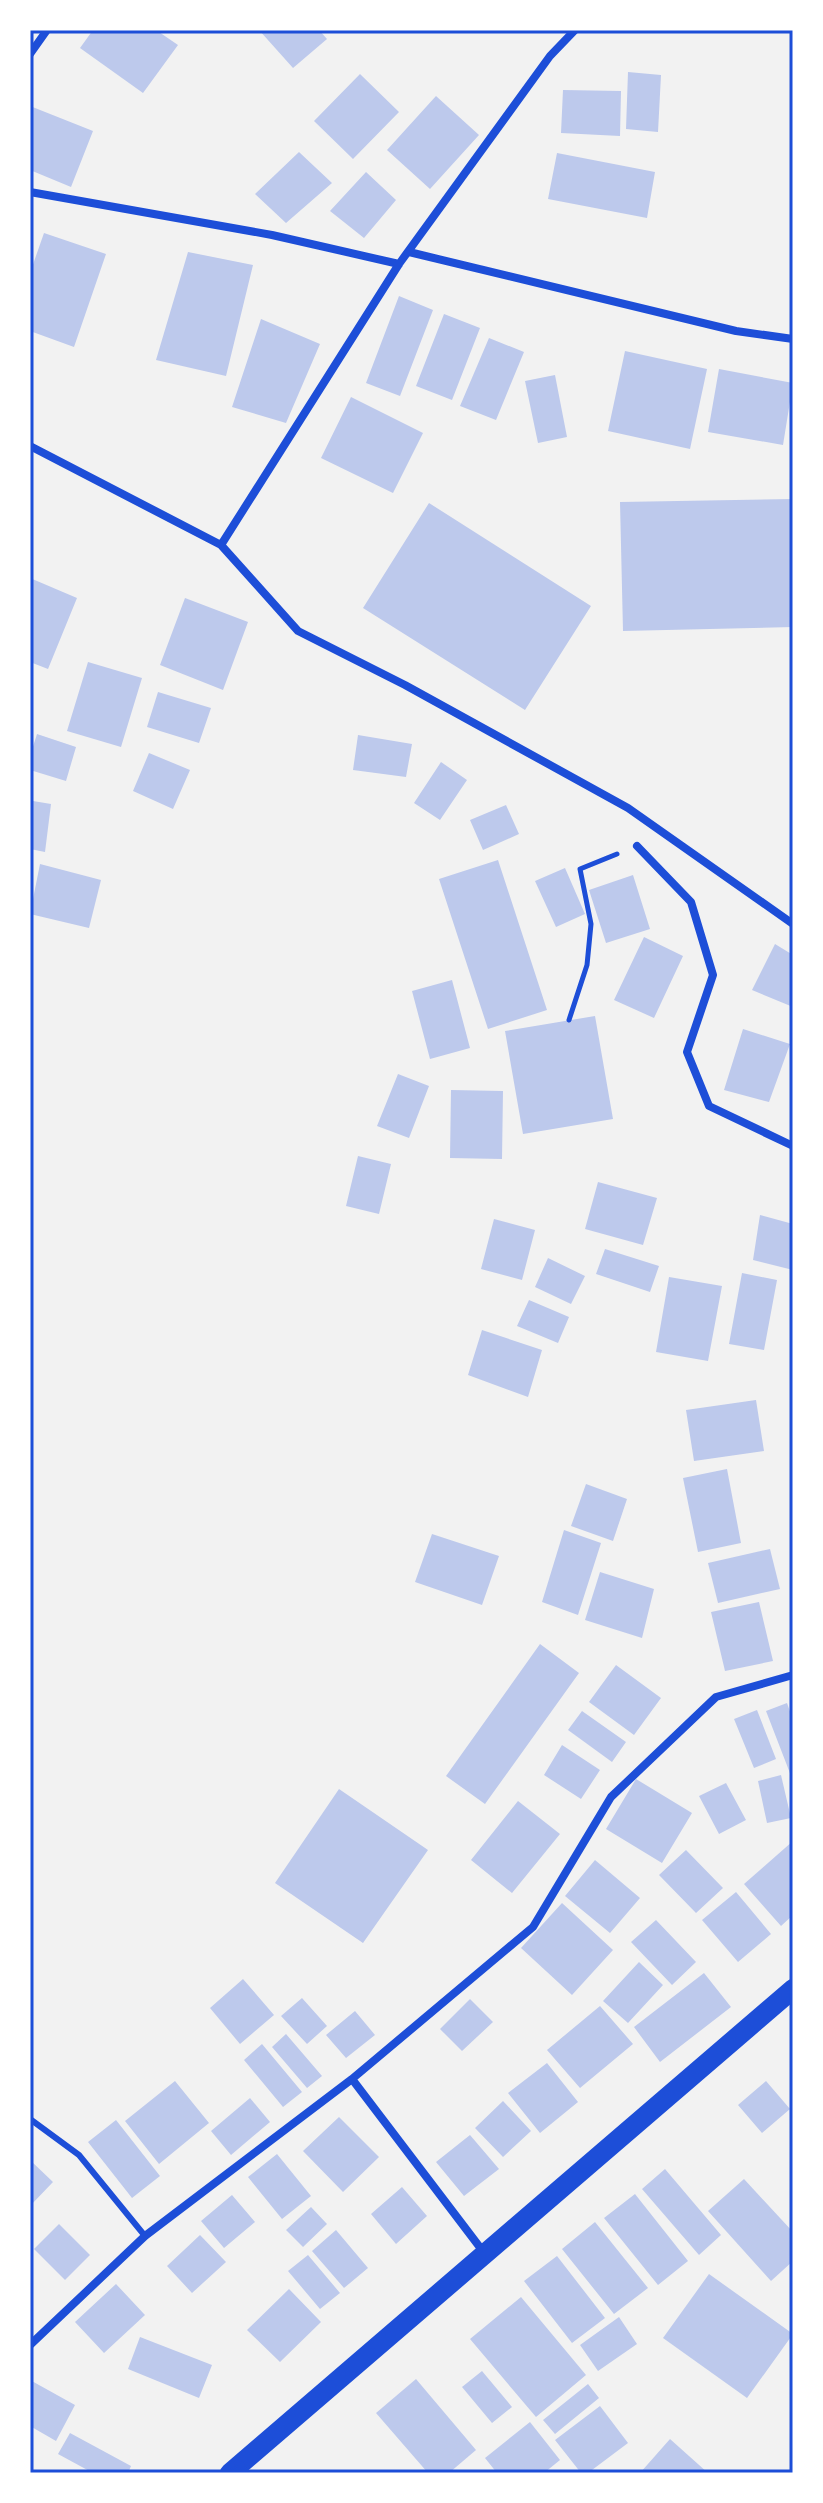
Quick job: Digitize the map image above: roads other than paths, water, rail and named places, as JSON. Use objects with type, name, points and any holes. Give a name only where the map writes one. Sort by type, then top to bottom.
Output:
[{"type":"main road","points":[[230,2473],[793,1989]]},
{"type":"street","points":[[30,54],[47,30]]},
{"type":"street","points":[[221,545],[399,264],[550,56],[575,30]]},
{"type":"street","points":[[30,192],[272,235],[399,264]]},
{"type":"street","points":[[409,252],[736,331],[793,339]]},
{"type":"street","points":[[30,446],[221,545],[298,631],[405,685],[628,808],[793,924]]},
{"type":"street","points":[[637,846],[691,902],[713,975],[687,1052],[709,1106],[793,1146]]},
{"type":"street","points":[[30,2345],[145,2236],[352,2079],[533,1927],[611,1797],[716,1697],[793,1675]]},
{"type":"street","points":[[352,2079],[486,2255]]},
{"type":"lane","points":[[30,2119],[79,2155],[145,2236]]}]
